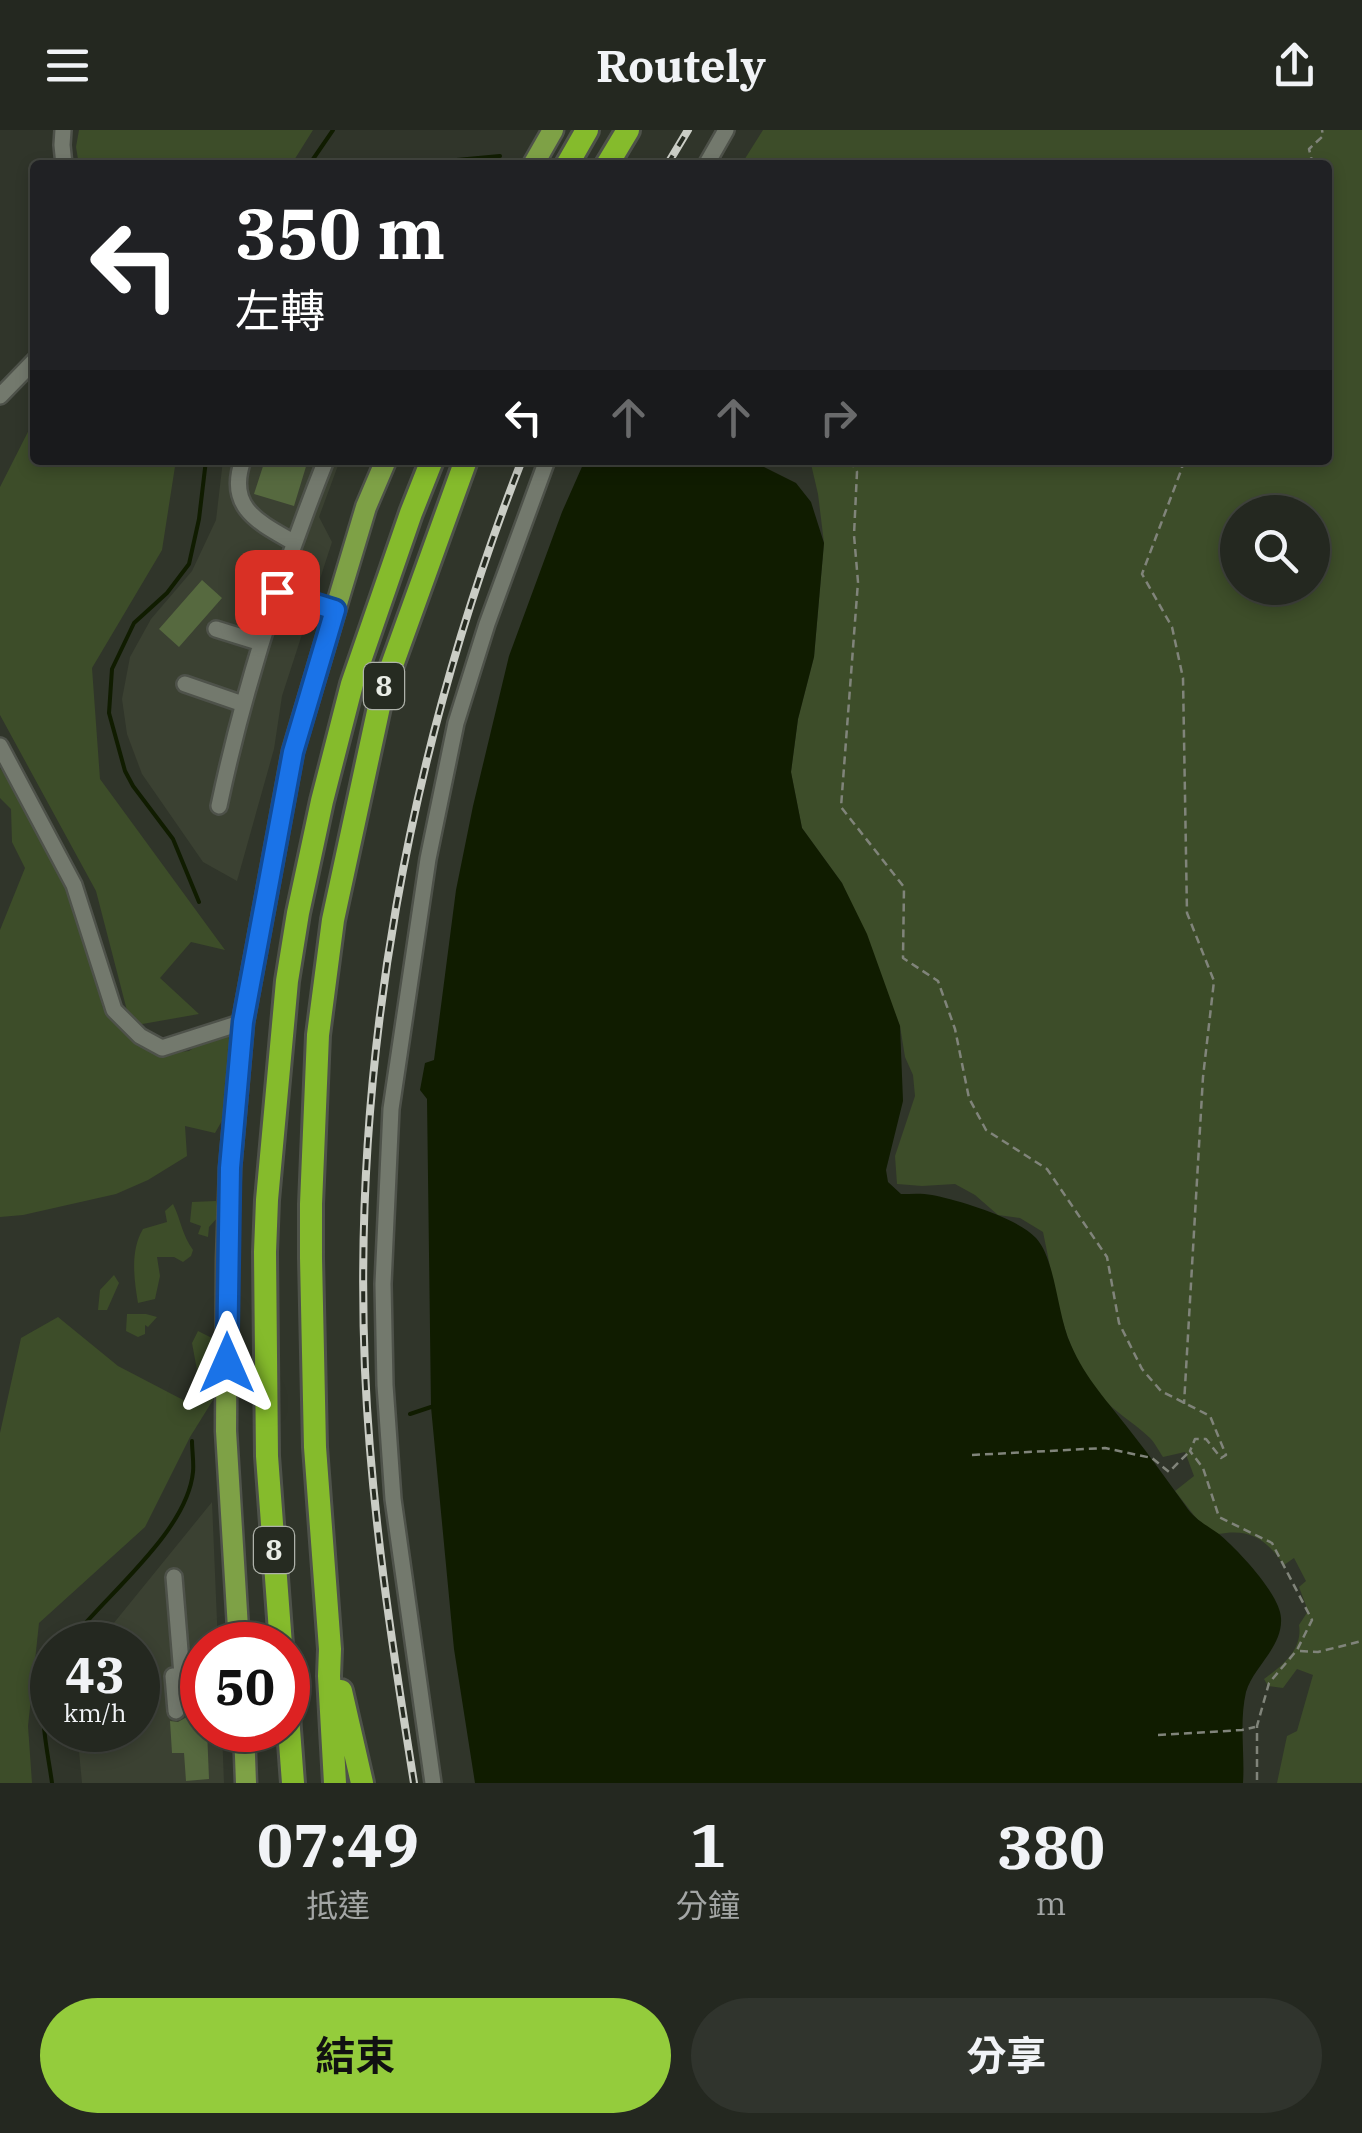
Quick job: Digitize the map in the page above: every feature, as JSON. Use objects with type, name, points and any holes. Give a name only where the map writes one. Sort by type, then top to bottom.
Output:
[{"type":"highway","points":[[570,160],[587,130]]},
{"type":"highway","points":[[611,160],[628,130]]},
{"type":"highway","name":"8","points":[[279,1622],[266,1456],[265,1252],[287,981],[322,801],[352,684],[430,465]]},
{"type":"highway","name":"8","points":[[335,1783],[315,1447],[311,1258],[318,1035],[333,920],[382,693],[464,465]]},
{"type":"highway","points":[[330,1649],[362,1783]]},
{"type":"highway","points":[[291,1752],[293,1783]]},
{"type":"main road","points":[[536,160],[553,130]]},
{"type":"main road","points":[[238,1622],[226,1431],[227,1260],[230,1168],[243,1022],[293,752],[366,507],[384,465]]},
{"type":"main road","points":[[245,1752],[246,1783]]},
{"type":"lane","points":[[63,130],[64,160]]},
{"type":"lane","points":[[709,160],[726,130]]},
{"type":"lane","points":[[0,396],[30,365]]},
{"type":"lane","points":[[241,465],[236,483],[243,505],[263,524],[293,542]]},
{"type":"lane","points":[[219,806],[242,704],[293,542],[324,465]]},
{"type":"lane","points":[[433,1783],[393,1499],[385,1385],[383,1284],[390,1109],[428,859],[456,724],[486,624],[545,465]]},
{"type":"lane","points":[[277,592],[335,610]]},
{"type":"lane","points":[[216,629],[261,643]]},
{"type":"lane","points":[[185,684],[242,704]]},
{"type":"lane","points":[[0,746],[74,885],[114,1010],[140,1036],[162,1048],[243,1022]]},
{"type":"lane","points":[[174,1577],[180,1651]]},
{"type":"lane","points":[[176,1711],[173,1676],[180,1676]]},
{"type":"path","points":[[1312,160],[1309,149],[1323,136],[1322,130]]},
{"type":"path","points":[[853,465],[857,472],[854,535],[858,582],[841,807],[904,888],[904,958],[938,981],[955,1029],[969,1098],[986,1130],[1048,1169],[1107,1257],[1119,1324],[1142,1369],[1161,1391],[1210,1416],[1226,1454],[1220,1458],[1206,1439],[1195,1439],[1190,1451],[1169,1472],[1152,1458],[1105,1448],[972,1455]]},
{"type":"path","points":[[1182,465],[1142,574],[1172,627],[1182,678],[1186,914],[1214,980],[1204,1077],[1184,1404]]},
{"type":"path","points":[[1190,1451],[1202,1468],[1219,1517],[1272,1543],[1312,1620],[1297,1650],[1269,1683],[1257,1726],[1257,1783]]},
{"type":"path","points":[[1297,1650],[1318,1652],[1362,1641]]},
{"type":"path","points":[[1158,1735],[1257,1726]]},
{"type":"shaded area","points":[[79,130],[313,130],[294,160],[78,160]]},
{"type":"shaded area","points":[[763,130],[1362,130],[1362,1783],[1277,1783],[1287,1736],[1297,1731],[1313,1675],[1297,1669],[1283,1688],[1268,1686],[1264,1679],[1284,1663],[1298,1642],[1299,1625],[1308,1611],[1299,1587],[1306,1581],[1294,1558],[1284,1565],[1271,1548],[1248,1534],[1218,1534],[1200,1523],[1175,1491],[1194,1476],[1185,1452],[1163,1457],[1150,1438],[1097,1392],[1067,1336],[1043,1232],[1020,1218],[998,1215],[955,1184],[897,1184],[895,1156],[915,1096],[913,1075],[905,1057],[900,1026],[842,883],[802,828],[791,772],[798,719],[814,657],[824,543],[811,465],[1332,465],[1332,160],[744,160]]},
{"type":"shaded area","points":[[30,428],[30,465],[175,465],[162,550],[92,668],[100,779],[225,950],[191,942],[160,978],[199,1014],[131,1026],[96,891],[0,715],[0,487]]},
{"type":"shaded area","points":[[222,465],[338,465],[319,517],[332,542],[282,696],[274,749],[237,881],[203,862],[142,774],[127,734],[122,699],[130,657],[151,619],[192,571],[216,520]]},
{"type":"shaded area","points":[[583,465],[760,465],[796,483],[811,502],[824,543],[814,657],[798,719],[791,772],[802,828],[842,883],[867,934],[900,1026],[903,1101],[886,1170],[888,1182],[901,1194],[932,1195],[987,1211],[1036,1238],[1048,1260],[1071,1345],[1090,1379],[1189,1510],[1236,1550],[1273,1597],[1279,1608],[1280,1628],[1273,1648],[1246,1692],[1243,1783],[475,1783],[454,1649],[431,1407],[427,1099],[420,1090],[425,1063],[434,1060],[456,890],[509,656]]},
{"type":"shaded area","points":[[0,768],[57,853],[103,1008],[132,1036],[159,1054],[189,1051],[200,1043],[233,1035],[227,1112],[215,1133],[185,1126],[187,1156],[116,1194],[0,1217],[0,930],[25,868],[12,842],[11,809],[0,798]]},
{"type":"shaded area","points":[[216,1201],[219,1216],[209,1227],[208,1237],[198,1234],[201,1226],[190,1222],[192,1202]]},
{"type":"shaded area","points":[[173,1204],[193,1250],[191,1256],[183,1262],[174,1257],[157,1257],[160,1276],[155,1299],[138,1303],[136,1246],[143,1229],[167,1222],[165,1211]]},
{"type":"shaded area","points":[[114,1275],[119,1283],[107,1310],[98,1310],[100,1290]]},
{"type":"shaded area","points":[[127,1314],[157,1317],[148,1327],[145,1325],[145,1334],[138,1337],[126,1331]]},
{"type":"shaded area","points":[[58,1317],[118,1366],[187,1402],[197,1370],[192,1343],[198,1331],[218,1341],[213,1400],[145,1527],[40,1622],[30,1622],[28,1726],[32,1783],[0,1783],[0,1433],[21,1338]]},
{"type":"shaded area","points":[[212,1502],[217,1622],[180,1622],[180,1752],[223,1752],[224,1783],[82,1783],[79,1752],[160,1752],[160,1622],[115,1622]]},
{"type":"building","points":[[263,465],[306,465],[294,506],[254,494]]},
{"type":"building","points":[[202,580],[222,598],[179,647],[159,629]]},
{"type":"building","points":[[170,1721],[178,1722],[180,1752],[208,1752],[209,1779],[186,1781],[184,1753],[172,1753]]},
{"type":"waterway","points":[[312,160],[333,130]]},
{"type":"waterway","points":[[456,160],[500,156]]},
{"type":"waterway","points":[[199,902],[173,839],[125,771],[109,713],[112,669],[134,623],[167,593],[189,564],[205,465]]},
{"type":"waterway","points":[[410,1414],[431,1407]]},
{"type":"waterway","points":[[87,1622],[176,1518],[193,1472],[192,1441]]},
{"type":"waterway","points":[[47,1752],[52,1783]]},
{"type":"railway","points":[[670,160],[688,130]]},
{"type":"railway","points":[[414,1783],[384,1577],[368,1422],[363,1253],[368,1137],[396,907],[419,793],[482,569],[520,465]]},
{"type":"route","points":[[227,1363],[230,1168],[243,1022],[293,752],[335,610],[277,592]]}]
